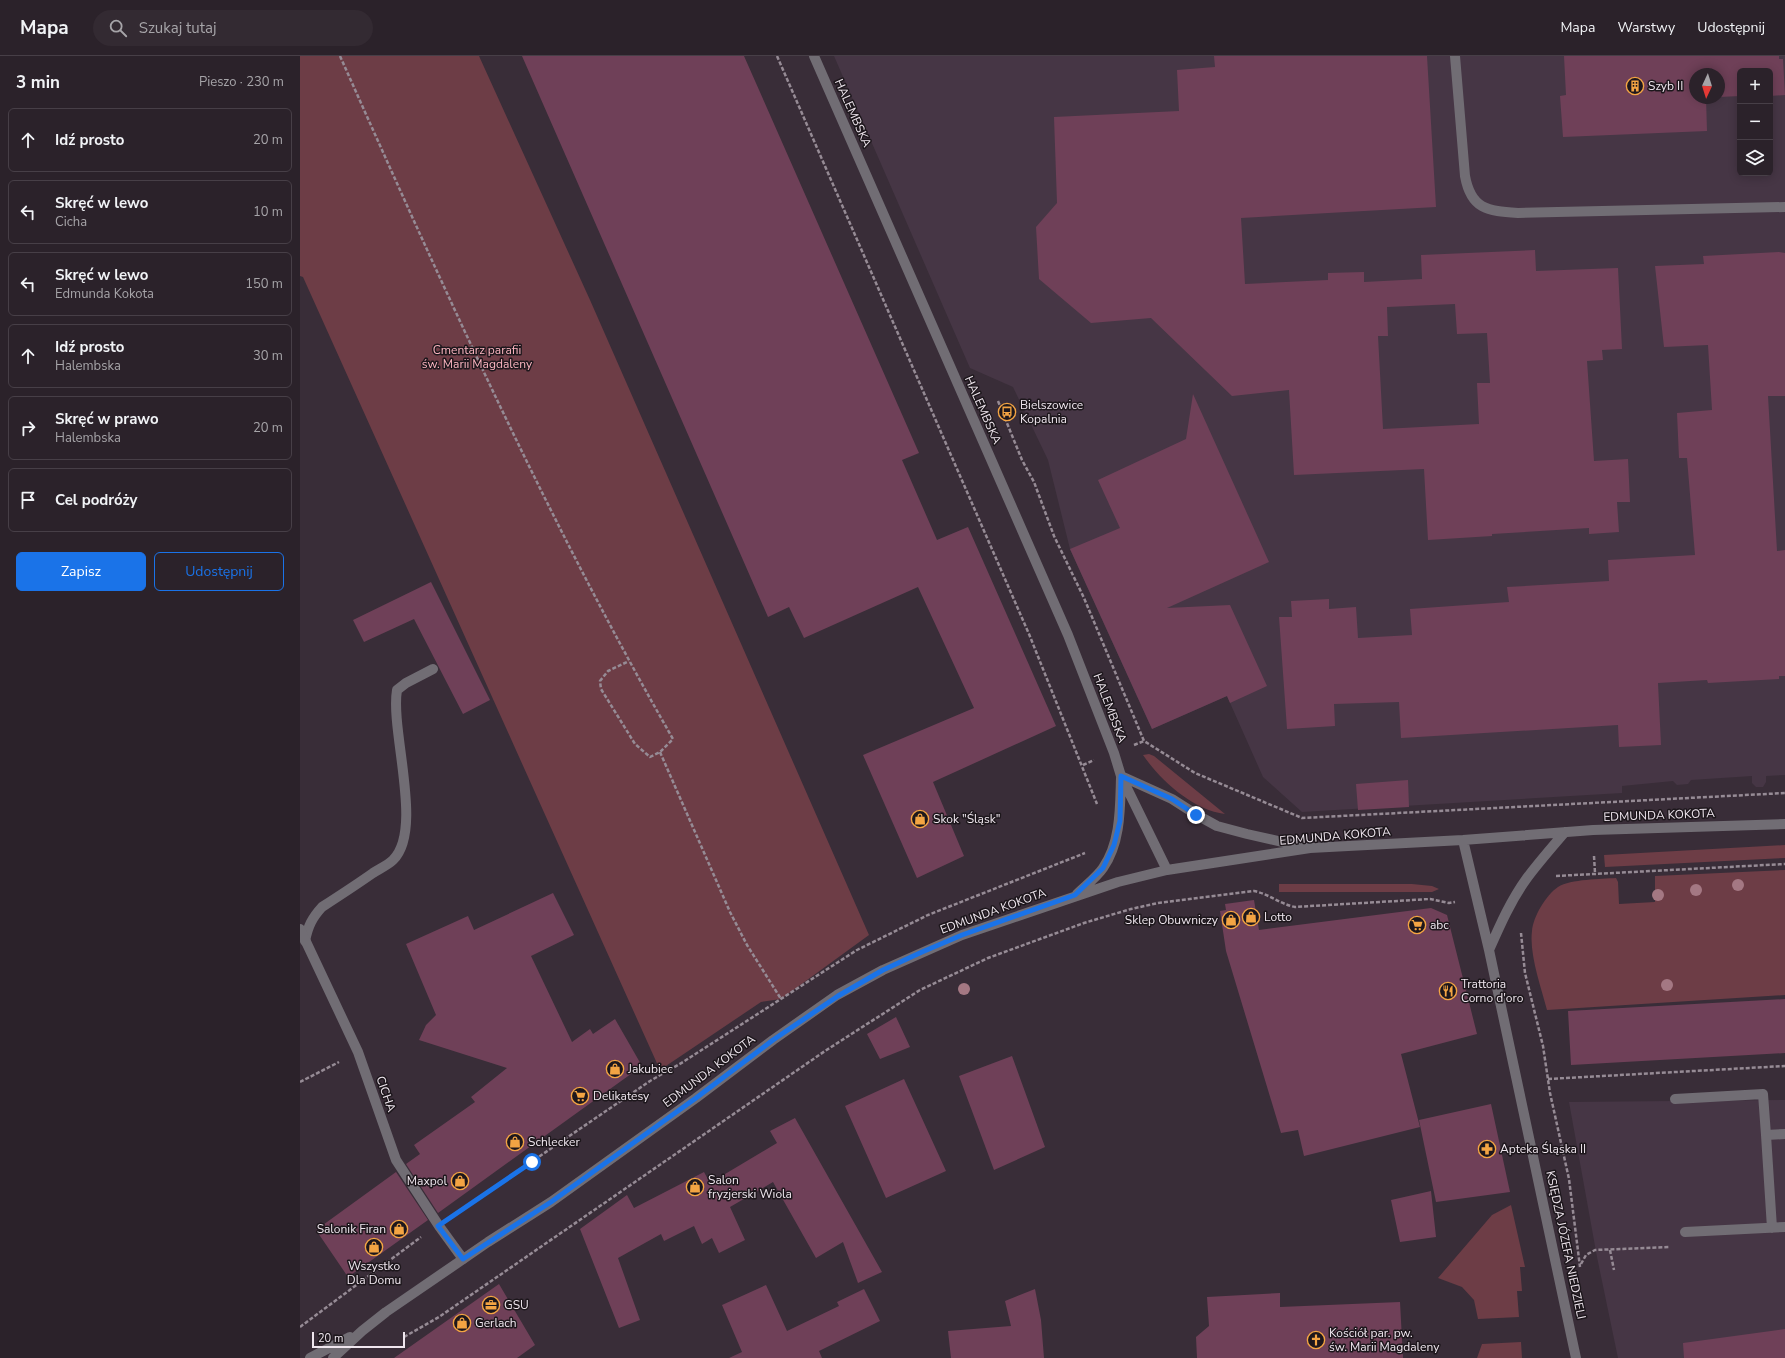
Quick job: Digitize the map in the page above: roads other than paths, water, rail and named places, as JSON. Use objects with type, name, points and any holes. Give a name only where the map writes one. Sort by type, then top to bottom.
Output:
[{"type":"street","name":"HALEMBSKA","points":[[814,56],[1068,635],[1114,753],[1121,776],[1167,870]]},
{"type":"street","points":[[1455,56],[1465,176],[1468,190],[1477,204],[1496,212],[1518,213],[1785,207]]},
{"type":"street","points":[[305,940],[308,927],[313,917],[322,907],[394,860],[403,844],[407,825],[403,765],[395,702],[397,690],[406,683],[433,669]]},
{"type":"street","name":"HALEMBSKA","points":[[1075,895],[1103,868],[1114,845],[1120,821],[1121,776]]},
{"type":"street","points":[[1121,776],[1172,799],[1196,815],[1217,826],[1310,848]]},
{"type":"street","name":"EDMUNDA KOKOTA","points":[[333,1358],[362,1331],[386,1312],[463,1259],[551,1202],[696,1098],[773,1040],[838,996],[883,970],[962,935],[1075,895],[1118,882],[1167,870],[1310,848],[1464,840],[1565,832],[1785,824]]},
{"type":"street","points":[[1489,950],[1516,895],[1527,878],[1565,832]]},
{"type":"street","name":"KSIĘDZA JÓZEFA NIEDZIELI","points":[[1464,840],[1576,1358]]},
{"type":"street","name":"CICHA","points":[[300,929],[358,1052],[396,1160],[438,1226],[463,1259]]},
{"type":"street","points":[[1675,1099],[1763,1094],[1772,1228]]},
{"type":"street","points":[[1766,1136],[1785,1134]]},
{"type":"street","points":[[1685,1232],[1785,1227]]},
{"type":"street","points":[[310,1358],[362,1331]]},
{"type":"place","name":"Szyb II","points":[[1635,86]]},
{"type":"place","name":"Bielszowice Kopalnia","points":[[1007,412]]},
{"type":"place","name":"Skok \"Śląsk\"","points":[[920,819]]},
{"type":"place","name":"Lotto","points":[[1251,917]]},
{"type":"place","name":"Sklep Obuwniczy","points":[[1231,920]]},
{"type":"place","name":"abc","points":[[1417,925]]},
{"type":"place","name":"Trattoria Corno d'oro","points":[[1448,991]]},
{"type":"place","name":"Jakubiec","points":[[615,1069]]},
{"type":"place","name":"Delikatesy","points":[[580,1096]]},
{"type":"place","name":"Schlecker","points":[[515,1142]]},
{"type":"place","name":"Apteka Śląska II","points":[[1487,1149]]},
{"type":"place","name":"Maxpol","points":[[460,1181]]},
{"type":"place","name":"Salon fryzjerski Wiola","points":[[695,1187]]},
{"type":"place","name":"Salonik Firan","points":[[399,1229]]},
{"type":"place","name":"Wszystko Dla Domu","points":[[374,1247]]},
{"type":"place","name":"GSU","points":[[491,1305]]},
{"type":"place","name":"Gerlach","points":[[462,1323]]},
{"type":"place","name":"Kościół par. pw. św. Marii Magdaleny","points":[[1316,1340]]},
{"type":"park label","name":"Cmentarz parafii św. Marii Magdaleny","points":[[477,357]]}]
